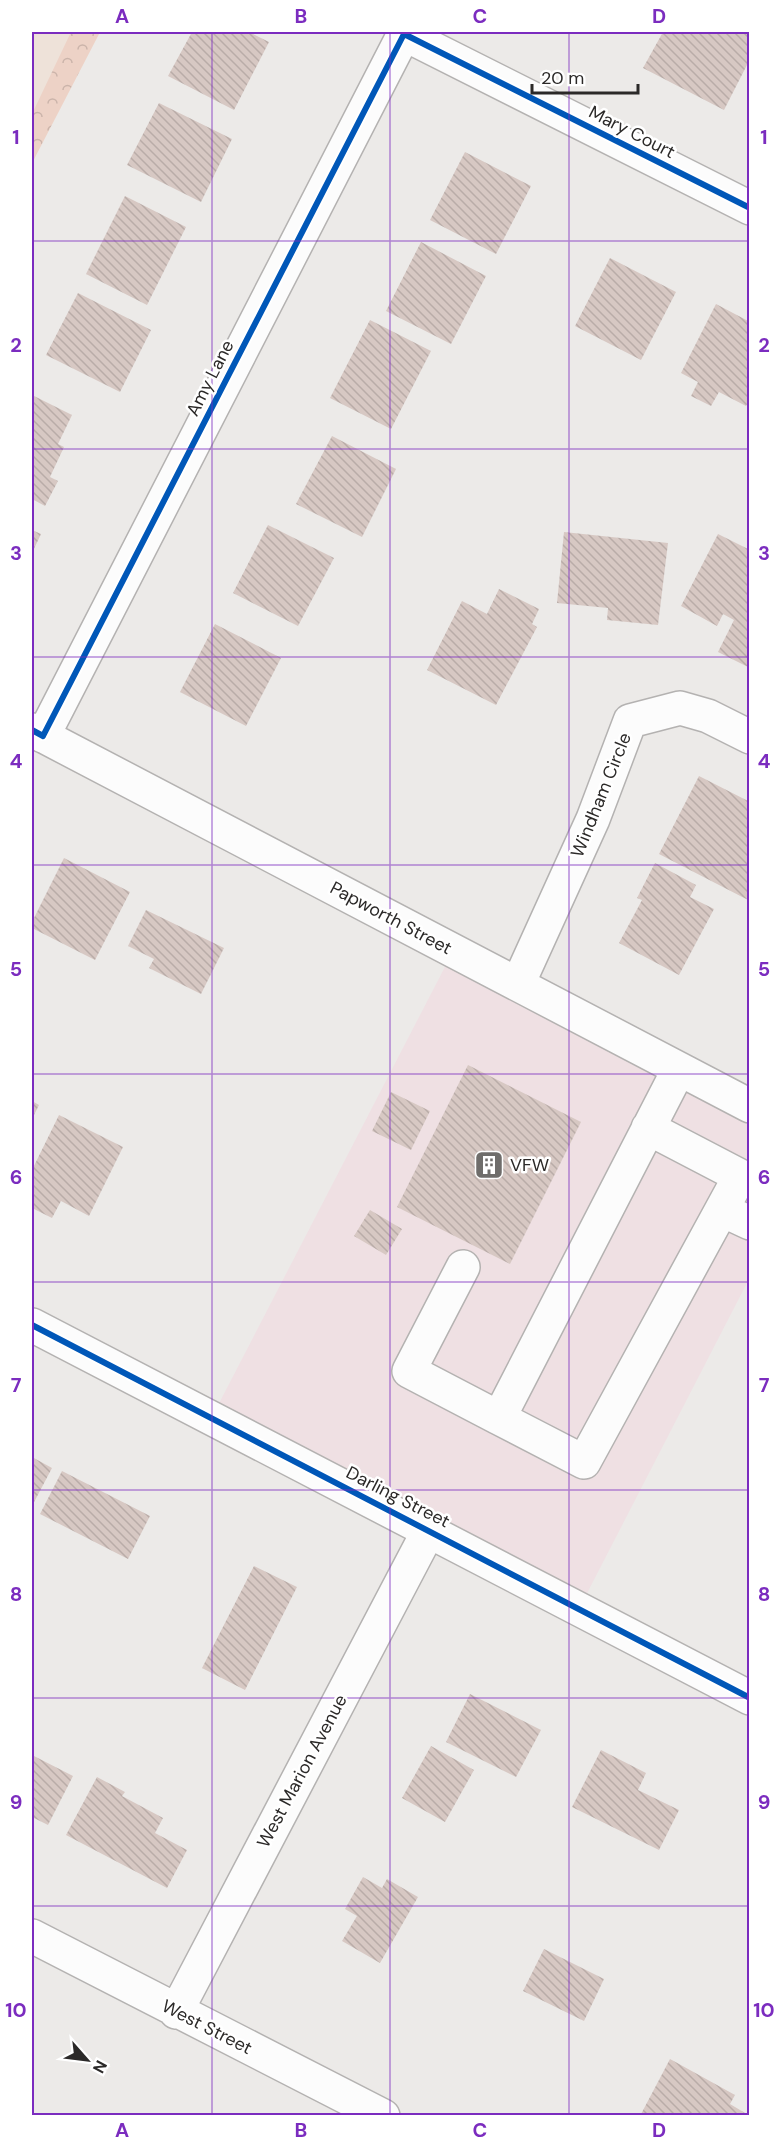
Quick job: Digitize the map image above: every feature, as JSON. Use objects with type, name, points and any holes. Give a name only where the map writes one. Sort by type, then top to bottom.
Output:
[{"type":"street","name":"Mary Court","points":[[405,34],[750,208]]},
{"type":"street","name":"Amy Lane","points":[[37,733],[405,34]]},
{"type":"street","name":"Windham Circle","points":[[518,984],[593,819],[630,721],[680,708],[708,716],[750,737]]},
{"type":"street","name":"Papworth Street","points":[[37,733],[750,1106]]},
{"type":"street","points":[[498,1418],[679,1069]]},
{"type":"street","points":[[463,1267],[409,1371],[584,1462],[736,1217],[740,1176],[648,1128]]},
{"type":"street","name":"Darling Street","points":[[32,1324],[750,1698]]},
{"type":"street","name":"West Marion Avenue","points":[[176,2012],[429,1530]]},
{"type":"street","name":"West Street","points":[[32,1936],[176,2012],[383,2115]]},
{"type":"shaded area","points":[[32,32],[100,32],[32,163]]},
{"type":"shaded area","points":[[447,963],[749,1119],[749,1279],[582,1603],[214,1413]]},
{"type":"green space","points":[[71,32],[100,32],[32,163],[32,114]]},
{"type":"building","points":[[192,32],[249,32],[269,42],[234,110],[168,76]]},
{"type":"building","points":[[663,32],[750,32],[750,59],[724,110],[643,68]]},
{"type":"building","points":[[159,103],[232,139],[201,202],[127,165]]},
{"type":"building","points":[[465,152],[531,186],[496,254],[430,220]]},
{"type":"building","points":[[125,196],[186,227],[147,305],[86,274]]},
{"type":"building","points":[[421,242],[486,276],[451,344],[386,311]]},
{"type":"building","points":[[610,258],[676,292],[641,360],[575,326]]},
{"type":"building","points":[[78,293],[151,330],[120,392],[46,355]]},
{"type":"building","points":[[716,304],[750,322],[750,399],[746,406],[719,392],[711,406],[691,396],[698,382],[681,373]]},
{"type":"building","points":[[370,320],[431,351],[391,429],[330,398]]},
{"type":"building","points":[[32,395],[72,415],[58,444],[64,447],[50,477],[58,481],[45,506],[32,499]]},
{"type":"building","points":[[332,436],[396,469],[362,537],[296,504]]},
{"type":"building","points":[[268,525],[334,558],[298,626],[233,593]]},
{"type":"building","points":[[32,530],[41,534],[32,553]]},
{"type":"building","points":[[564,532],[668,543],[658,625],[607,620],[608,608],[557,603]]},
{"type":"building","points":[[718,534],[750,550],[750,668],[718,652],[734,620],[723,614],[717,626],[681,606]]},
{"type":"building","points":[[499,589],[539,609],[532,624],[537,627],[496,705],[427,670],[462,601],[487,614]]},
{"type":"building","points":[[215,624],[281,658],[246,726],[180,692]]},
{"type":"building","points":[[699,776],[750,802],[750,901],[659,854]]},
{"type":"building","points":[[64,858],[130,892],[95,960],[32,928],[32,922]]},
{"type":"building","points":[[655,863],[696,885],[690,897],[714,909],[679,975],[619,943],[642,900],[637,898]]},
{"type":"building","points":[[146,910],[224,948],[201,994],[149,968],[154,959],[128,946]]},
{"type":"building","name":"VFW","points":[[468,1065],[581,1122],[510,1264],[397,1207]]},
{"type":"building","points":[[391,1092],[430,1111],[411,1150],[372,1131]]},
{"type":"building","points":[[32,1101],[39,1105],[32,1119]]},
{"type":"building","points":[[59,1115],[123,1147],[89,1216],[61,1201],[52,1218],[32,1208],[32,1170]]},
{"type":"building","points":[[370,1210],[402,1229],[386,1255],[354,1236]]},
{"type":"building","points":[[32,1457],[52,1468],[32,1506]]},
{"type":"building","points":[[62,1471],[150,1516],[128,1559],[40,1514]]},
{"type":"building","points":[[254,1566],[297,1587],[245,1690],[202,1668]]},
{"type":"building","points":[[470,1694],[541,1730],[516,1777],[446,1742]]},
{"type":"building","points":[[431,1746],[474,1770],[445,1822],[402,1798]]},
{"type":"building","points":[[601,1750],[646,1773],[638,1790],[679,1810],[659,1850],[572,1807]]},
{"type":"building","points":[[32,1755],[73,1776],[48,1825],[32,1817]]},
{"type":"building","points":[[97,1777],[125,1792],[122,1796],[163,1818],[155,1833],[187,1850],[167,1888],[66,1835]]},
{"type":"building","points":[[363,1877],[382,1888],[387,1879],[418,1897],[380,1963],[342,1941],[357,1916],[345,1909]]},
{"type":"building","points":[[544,1949],[604,1979],[584,2021],[523,1991]]},
{"type":"building","points":[[670,2059],[735,2095],[730,2104],[750,2116],[640,2116]]},
{"type":"cycle path","points":[[32,730],[43,736],[404,34],[750,208]]},
{"type":"cycle path","points":[[32,1325],[750,1698]]},
{"type":"place","name":"VFW","points":[[489,1165]]}]
